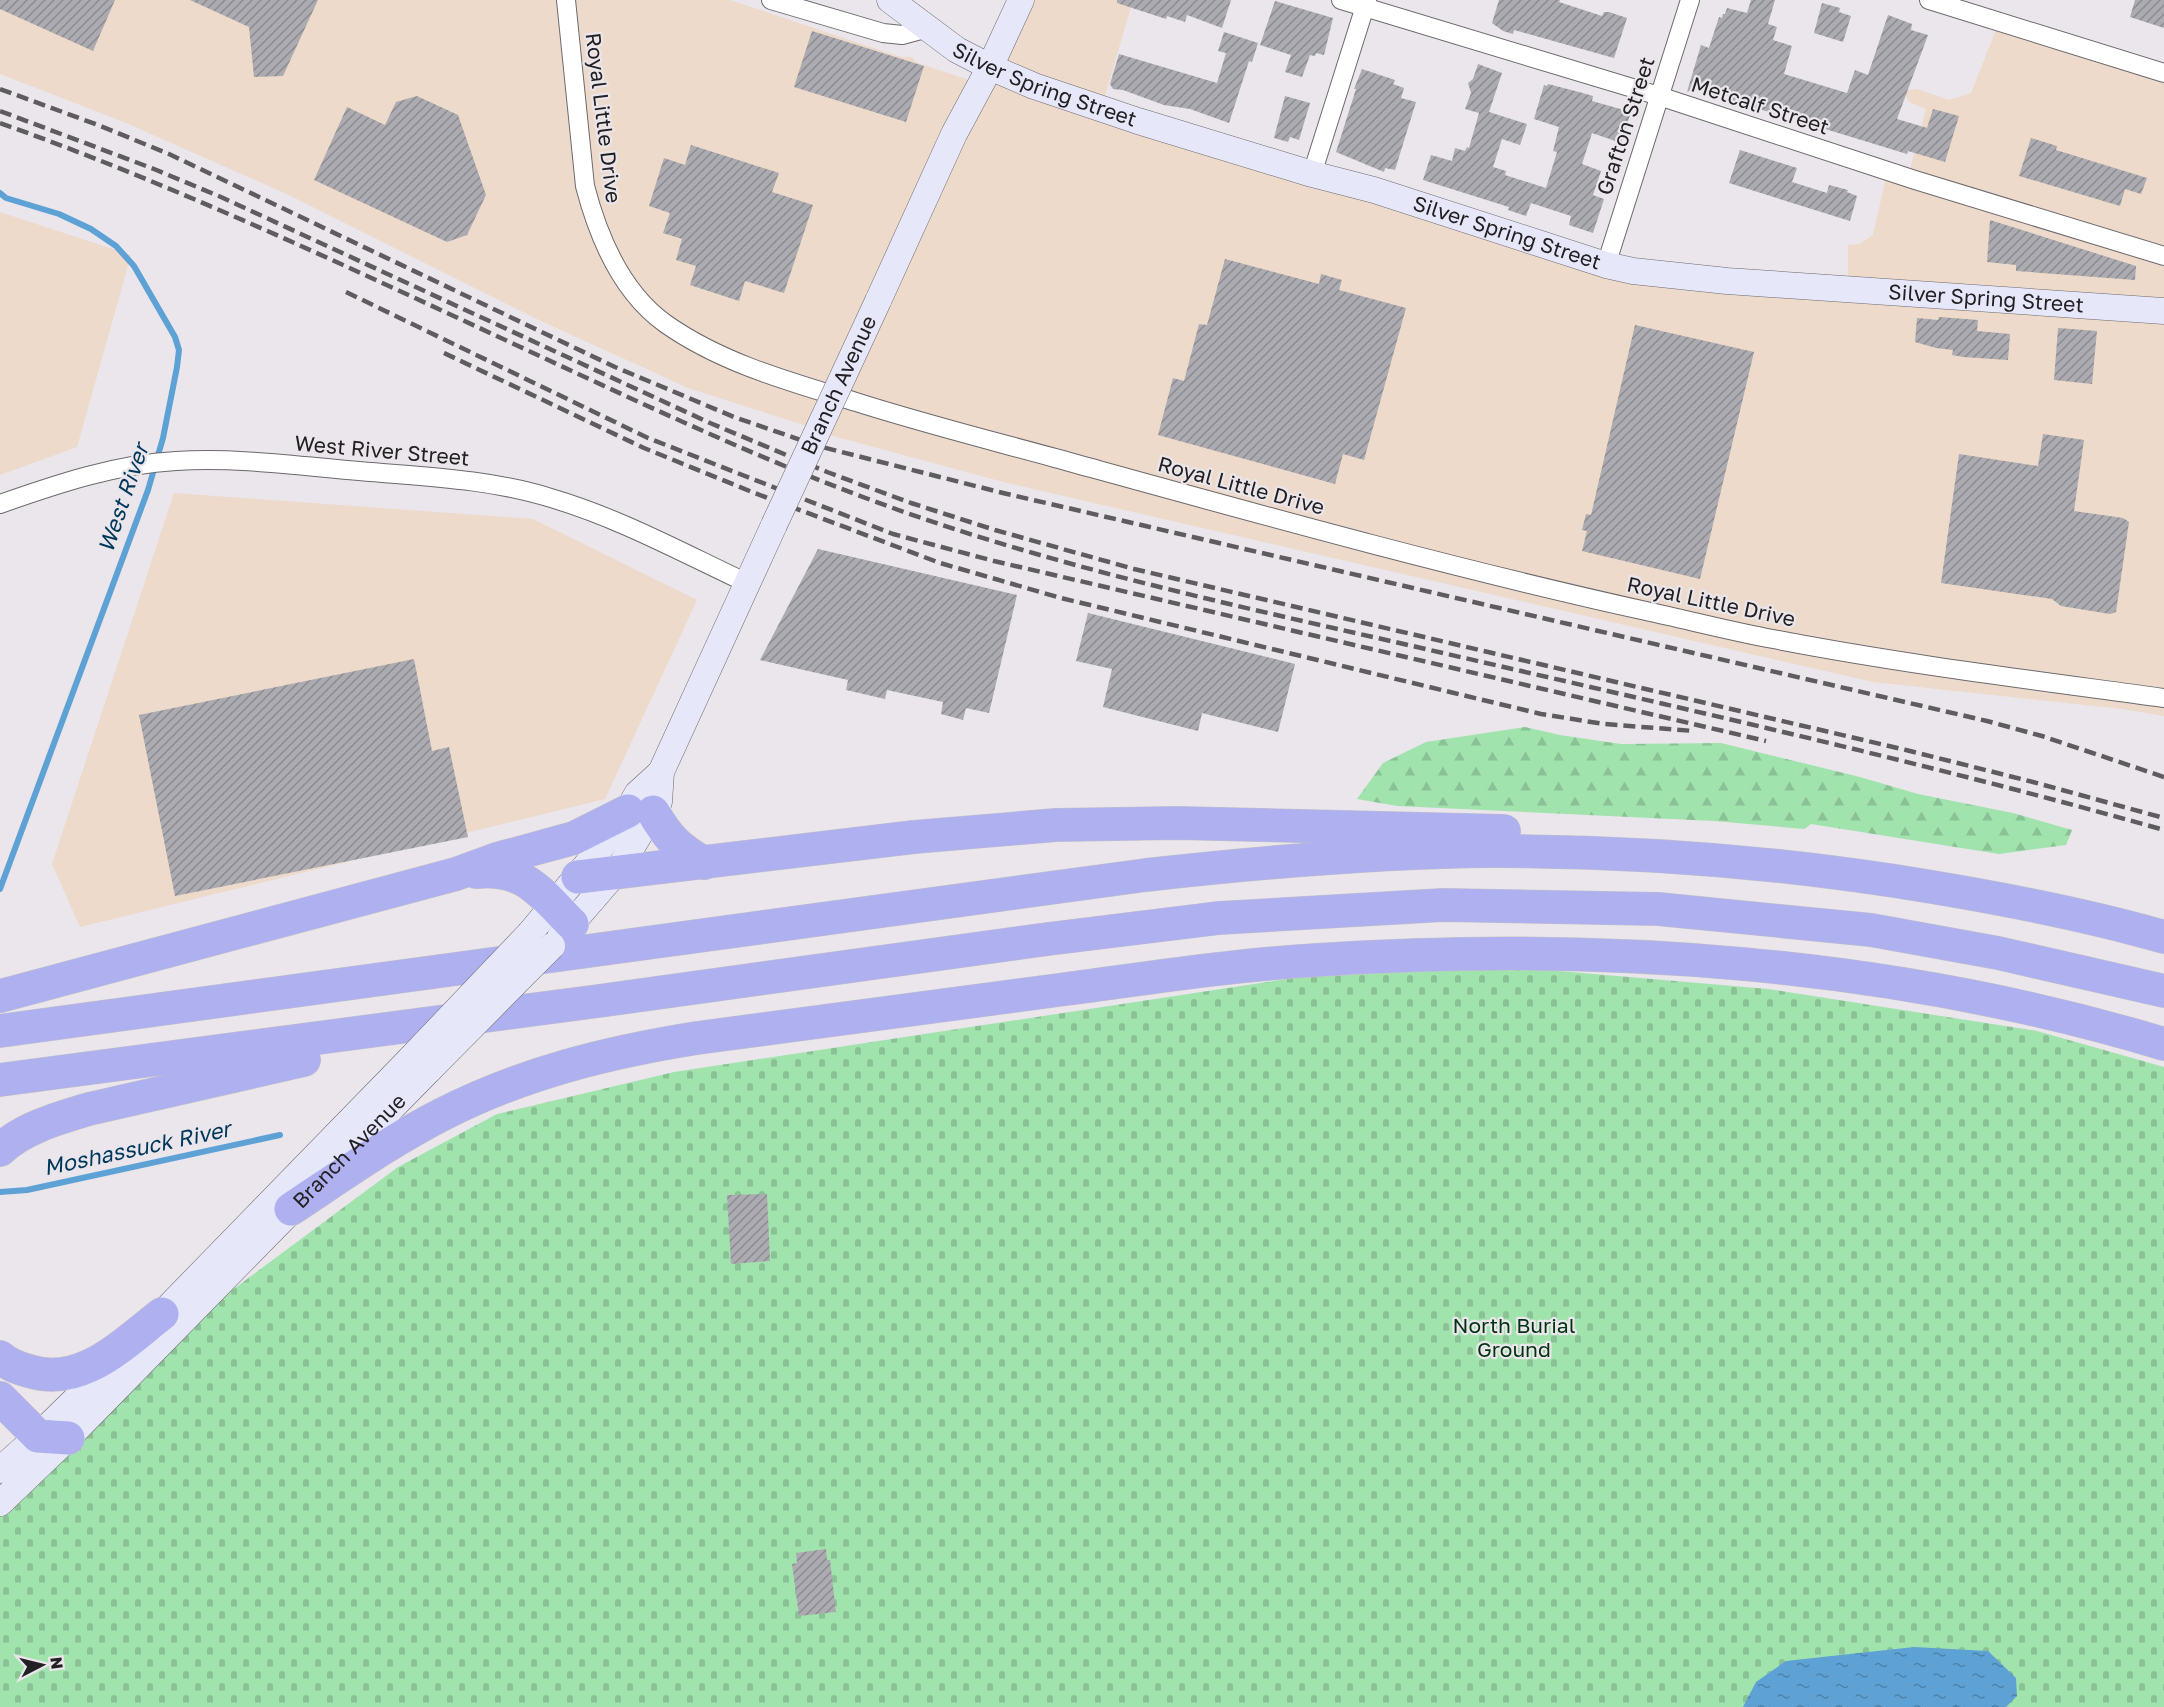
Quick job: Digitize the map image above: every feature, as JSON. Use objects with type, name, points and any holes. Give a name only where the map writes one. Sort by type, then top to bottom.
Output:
[{"type":"highway","points":[[0,996],[456,874],[497,859],[574,838],[641,812],[684,852],[704,863]]},
{"type":"highway","points":[[578,877],[935,834],[1117,823],[1500,830],[1580,853]]},
{"type":"highway","points":[[0,1030],[1193,870],[1297,860],[1414,853],[1495,851],[1580,853],[1741,862],[1880,879],[2020,903],[2164,937]]},
{"type":"highway","points":[[456,874],[496,871],[518,876],[532,885],[559,926]]},
{"type":"highway","points":[[0,1080],[1219,918],[1443,905],[1658,909],[1871,930],[1998,952],[2164,991]]},
{"type":"highway","points":[[291,1209],[444,1113],[524,1079],[597,1058],[697,1038],[1279,963],[1377,956],[1506,952],[1708,961],[1832,975],[1993,1001],[2164,1044]]},
{"type":"highway","points":[[0,1150],[15,1138],[58,1118],[89,1109],[134,1100],[213,1079],[377,1045],[516,1011]]},
{"type":"highway","points":[[0,1357],[13,1366],[37,1374],[77,1371],[106,1358],[162,1314]]},
{"type":"highway","points":[[0,1398],[53,1437]]},
{"type":"main road","name":"Silver Spring Street","points":[[890,0],[957,50],[990,68],[1034,86],[1138,121],[1312,174],[1374,190],[1606,265],[1633,271],[1727,281],[2164,311]]},
{"type":"main road","name":"Branch Avenue","points":[[0,1503],[53,1437],[162,1314],[615,873],[641,812],[638,794],[661,772],[954,135],[990,68],[1022,0]]},
{"type":"main road","name":"Branch Avenue","points":[[559,926],[578,877],[622,822],[641,812]]},
{"type":"main road","name":"Branch Avenue","points":[[0,1470],[53,1437],[291,1209],[421,1063],[530,933],[559,926]]},
{"type":"street","name":"Royal Little Drive","points":[[566,0],[585,186],[592,214],[603,242],[627,284],[661,320],[694,342],[772,377],[873,408],[1166,489],[1544,589],[1800,644],[1966,671],[2164,698]]},
{"type":"street","points":[[771,0],[883,33],[902,36],[928,28]]},
{"type":"street","name":"Metcalf Street","points":[[1341,0],[1366,4],[1659,96],[1915,180],[2164,256]]},
{"type":"street","name":"Grafton Street","points":[[1606,265],[1690,0]]},
{"type":"street","points":[[1929,0],[2164,73]]},
{"type":"street","points":[[1312,174],[1366,4]]},
{"type":"street","name":"West River Street","points":[[0,504],[70,481],[143,464],[175,461],[234,461],[448,478],[512,488],[550,497],[603,516],[747,583]]},
{"type":"shaded area","points":[[0,0],[730,0],[901,57],[912,57],[915,62],[978,83],[1017,0],[1133,0],[1102,106],[1594,262],[1848,289],[1848,245],[1860,244],[1873,235],[1887,173],[1908,177],[1926,109],[1909,102],[1904,91],[1917,89],[1949,100],[1971,93],[1998,25],[2164,77],[2164,716],[2122,709],[1873,682],[1007,483],[822,433],[813,428],[688,388],[541,321],[291,196],[124,122],[0,74]]},
{"type":"shaded area","points":[[0,212],[131,255],[77,447],[0,475]]},
{"type":"shaded area","points":[[174,493],[533,519],[697,600],[605,799],[80,927],[52,864]]},
{"type":"green space","points":[[1525,727],[1621,744],[1721,743],[1860,777],[1918,794],[2013,813],[2072,830],[2066,845],[1999,854],[1811,824],[1804,829],[1714,821],[1397,806],[1357,799],[1383,763],[1426,742]]},
{"type":"green space","name":"North Burial Ground","points":[[1513,967],[1768,989],[2037,1031],[2164,1067],[2164,1707],[0,1707],[0,1512],[204,1311],[398,1167],[497,1114],[674,1072],[1340,971]]},
{"type":"water","points":[[1914,1647],[1988,1651],[2016,1678],[2017,1696],[2006,1707],[1743,1707],[1756,1682],[1786,1661]]},
{"type":"building","points":[[0,0],[115,0],[93,51],[0,9]]},
{"type":"building","points":[[190,0],[318,0],[283,76],[254,77],[249,27]]},
{"type":"building","points":[[1117,0],[1231,0],[1222,28],[1187,15],[1185,22],[1167,16],[1166,19],[1117,3]]},
{"type":"building","points":[[1499,0],[1560,0],[1559,2],[1602,16],[1604,12],[1609,12],[1627,18],[1614,58],[1514,30],[1513,34],[1503,31],[1492,23]]},
{"type":"building","points":[[1751,0],[1775,0],[1768,24],[1777,27],[1773,40],[1792,46],[1784,74],[1847,93],[1855,70],[1868,75],[1888,15],[1912,24],[1911,30],[1928,35],[1897,119],[1927,128],[1933,109],[1959,116],[1945,162],[1908,151],[1907,154],[1822,128],[1824,124],[1777,110],[1775,114],[1699,87],[1687,92],[1701,45],[1709,48],[1719,17],[1722,18],[1727,8],[1747,13]]},
{"type":"building","points":[[2135,0],[2164,0],[2164,28],[2130,17]]},
{"type":"building","points":[[1275,1],[1333,18],[1324,55],[1316,53],[1315,56],[1310,55],[1302,77],[1285,72],[1291,55],[1260,45]]},
{"type":"building","points":[[1822,3],[1840,8],[1839,12],[1851,16],[1843,42],[1814,33]]},
{"type":"building","points":[[812,31],[924,66],[906,122],[794,87]]},
{"type":"building","points":[[1224,32],[1258,43],[1252,62],[1249,61],[1229,123],[1190,109],[1164,105],[1123,90],[1113,89],[1110,84],[1119,54],[1217,83],[1226,53],[1218,51]]},
{"type":"building","points":[[1478,64],[1502,73],[1489,112],[1527,124],[1520,145],[1502,139],[1493,167],[1506,171],[1505,175],[1546,188],[1557,152],[1553,151],[1559,127],[1534,119],[1544,85],[1548,84],[1593,96],[1592,101],[1631,112],[1621,143],[1592,133],[1582,164],[1601,171],[1593,195],[1604,199],[1593,233],[1569,225],[1571,216],[1531,203],[1526,216],[1508,210],[1509,207],[1423,180],[1431,155],[1452,161],[1455,148],[1465,151],[1467,147],[1469,148],[1479,113],[1465,109],[1471,93],[1468,83],[1473,79]]},
{"type":"building","points":[[1362,69],[1395,80],[1393,84],[1404,88],[1401,98],[1416,102],[1395,170],[1385,168],[1384,172],[1336,152]]},
{"type":"building","points":[[417,96],[458,115],[486,195],[467,235],[447,242],[314,180],[347,107],[385,125],[396,102]]},
{"type":"building","points":[[1285,96],[1310,103],[1299,140],[1290,137],[1288,142],[1274,138]]},
{"type":"building","points":[[2031,138],[2057,146],[2056,150],[2147,178],[2141,194],[2125,189],[2120,206],[2019,176]]},
{"type":"building","points":[[691,145],[779,173],[772,192],[813,205],[784,293],[745,281],[739,301],[690,285],[696,266],[676,260],[682,239],[663,233],[670,213],[649,206],[664,158],[685,165]]},
{"type":"building","points":[[1740,150],[1797,168],[1792,182],[1827,193],[1829,185],[1848,190],[1847,192],[1857,196],[1850,221],[1729,183]]},
{"type":"building","points":[[1990,220],[2136,266],[2135,280],[2016,271],[2016,265],[1987,262]]},
{"type":"building","points":[[1225,259],[1319,284],[1321,274],[1342,280],[1339,290],[1406,308],[1364,460],[1343,454],[1335,484],[1158,435],[1173,378],[1184,381],[1199,324],[1207,325]]},
{"type":"building","points":[[1939,317],[1978,320],[1977,331],[2010,334],[2008,360],[1952,355],[1953,350],[1915,342],[1917,318],[1938,320]]},
{"type":"building","points":[[1635,325],[1754,352],[1700,579],[1582,551],[1587,531],[1582,530],[1586,514],[1591,515]]},
{"type":"building","points":[[2058,328],[2097,331],[2092,384],[2054,380]]},
{"type":"building","points":[[2043,434],[2084,440],[2074,511],[2123,518],[2129,522],[2116,612],[2110,614],[2061,606],[2052,599],[1941,583],[1959,454],[2038,466]]},
{"type":"building","points":[[818,549],[1017,595],[989,713],[966,708],[963,720],[941,714],[943,702],[887,690],[885,699],[846,690],[848,680],[760,660]]},
{"type":"building","points":[[1088,613],[1295,664],[1278,732],[1202,713],[1198,731],[1103,707],[1112,669],[1076,661]]},
{"type":"building","points":[[414,659],[432,751],[449,747],[468,837],[175,896],[139,715]]},
{"type":"building","points":[[767,1194],[770,1261],[731,1264],[727,1195]]},
{"type":"building","points":[[826,1549],[827,1560],[830,1560],[836,1612],[799,1616],[792,1564],[797,1563],[796,1553]]},
{"type":"waterway","name":"West River","points":[[0,193],[6,198],[59,214],[91,229],[116,246],[134,266],[175,337],[179,350],[163,438],[148,490],[0,889]]},
{"type":"waterway","name":"Moshassuck River","points":[[0,1192],[27,1190],[280,1135]]},
{"type":"railway","points":[[0,89],[169,154],[615,367],[734,417],[818,446],[1003,493],[1987,721],[2042,736],[2164,777]]},
{"type":"railway","points":[[0,111],[221,197],[710,423],[827,472],[911,503],[995,530],[1134,569],[1906,750],[2164,818]]},
{"type":"railway","points":[[0,123],[131,173],[261,228],[758,455],[857,495],[970,534],[1160,587],[1792,734],[1978,780],[2164,830]]},
{"type":"railway","points":[[346,292],[648,438],[893,534],[994,561],[1766,741]]},
{"type":"railway","points":[[444,353],[644,448],[752,492],[940,563],[1061,598],[1541,714],[1604,724],[1694,731]]}]
